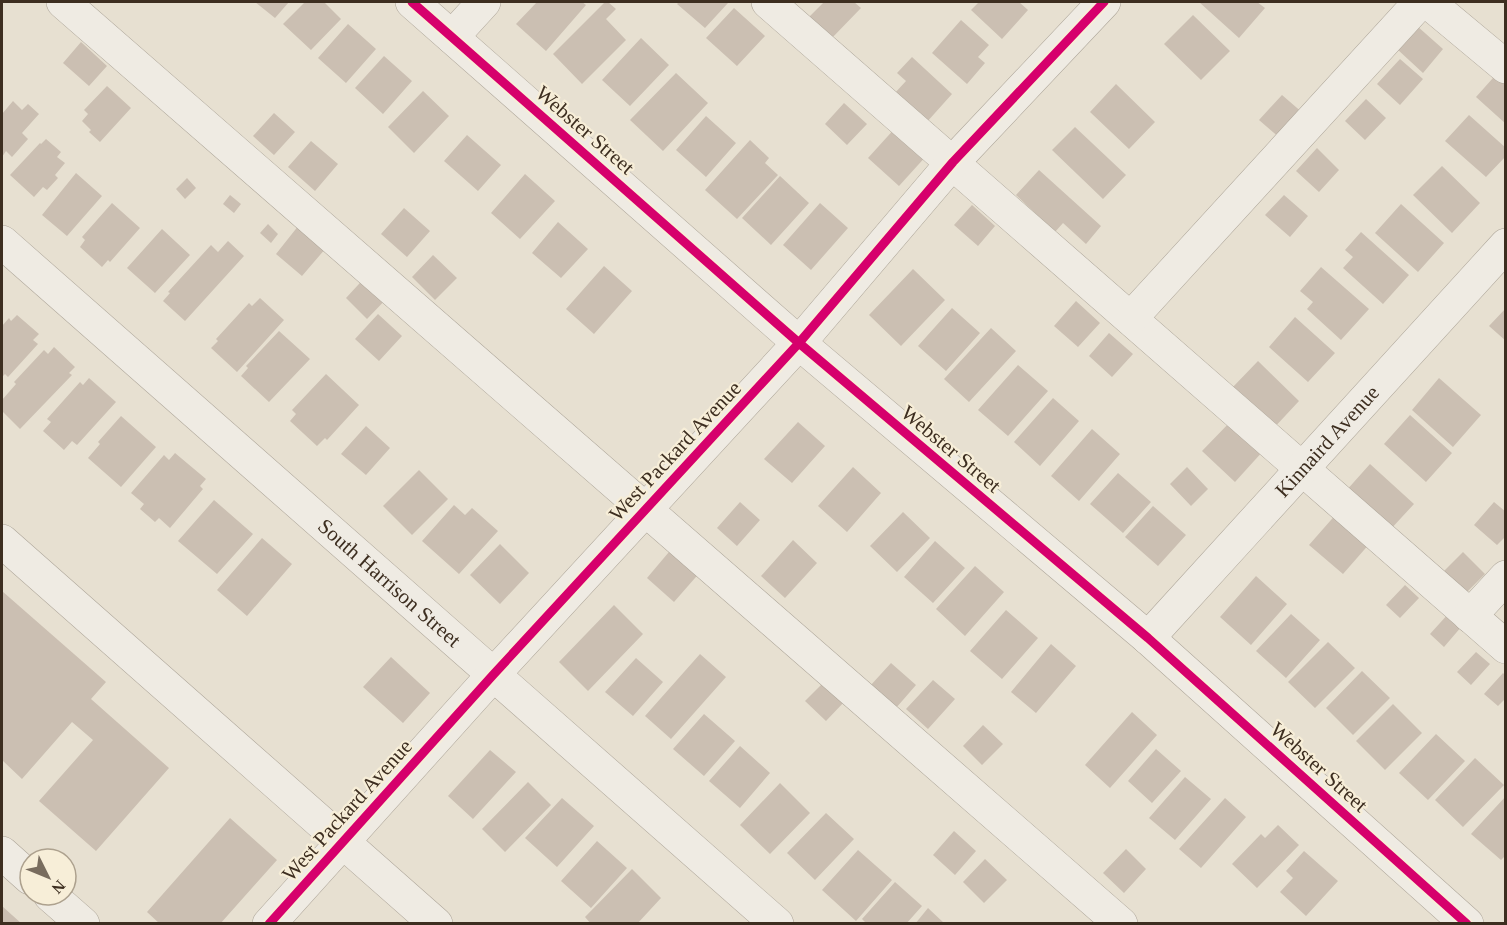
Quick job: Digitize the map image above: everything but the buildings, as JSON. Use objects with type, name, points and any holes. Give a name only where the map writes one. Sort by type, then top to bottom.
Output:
[{"type":"street","points":[[63,2],[1121,924]]},
{"type":"street","name":"Webster Street","points":[[412,2],[799,343],[1148,638],[1467,924]]},
{"type":"street","points":[[452,37],[484,2]]},
{"type":"street","name":"West Packard Avenue","points":[[269,924],[493,675],[799,343],[953,162],[1104,2]]},
{"type":"street","points":[[1131,318],[1420,2]]},
{"type":"street","points":[[1428,2],[1506,68]]},
{"type":"street","points":[[782,6],[953,162],[1301,469],[1506,646]]},
{"type":"street","name":"South Harrison Street","points":[[2,242],[777,924]]},
{"type":"street","name":"Kinnaird Avenue","points":[[1148,638],[1506,245]]},
{"type":"street","points":[[2,541],[436,924]]},
{"type":"street","points":[[1470,616],[1506,577]]},
{"type":"street","points":[[2,853],[18,867]]},
{"type":"street","points":[[63,907],[82,924]]},
{"type":"cycle path","points":[[412,2],[799,343],[1148,638],[1467,924]]},
{"type":"cycle path","points":[[269,924],[493,675],[799,343],[953,162],[1104,2]]}]
